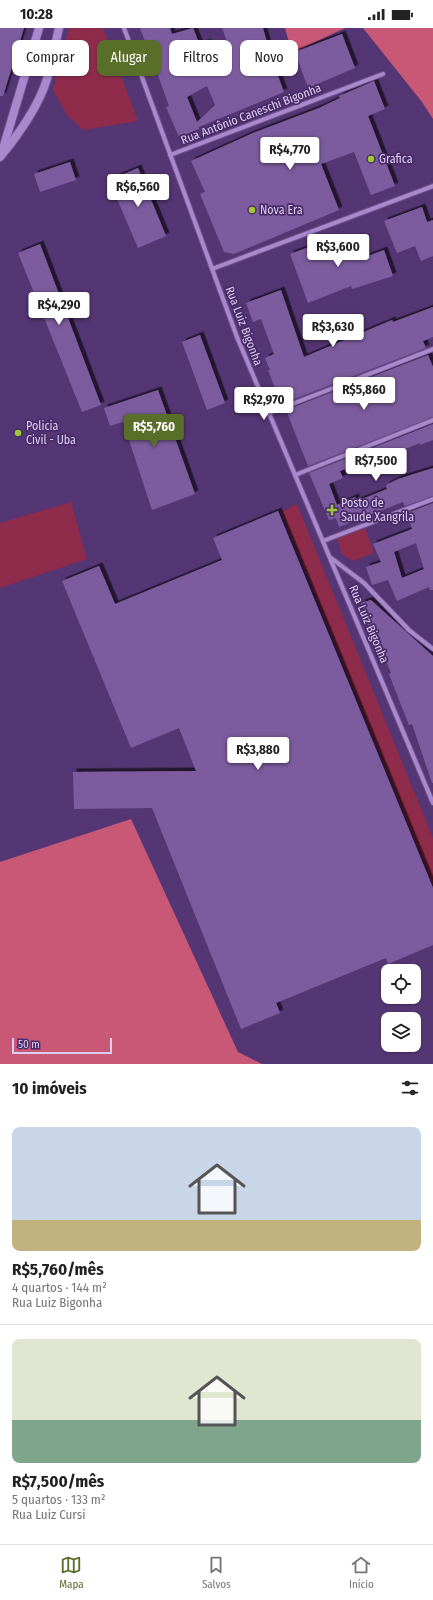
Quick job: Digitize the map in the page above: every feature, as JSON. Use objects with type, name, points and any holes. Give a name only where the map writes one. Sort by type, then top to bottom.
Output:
[{"type":"street","points":[[0,157],[39,28]]},
{"type":"street","points":[[0,157],[18,134],[36,105],[47,80],[60,28]]},
{"type":"street","name":"Rua Luiz Bigonha","points":[[124,28],[237,337],[433,802]]},
{"type":"street","name":"Rua Antônio Caneschi Bigonha","points":[[170,155],[383,74]]},
{"type":"street","points":[[212,269],[433,186]]},
{"type":"street","points":[[269,414],[433,349]]},
{"type":"street","points":[[295,475],[433,420]]},
{"type":"street","points":[[323,541],[433,499]]},
{"type":"street","points":[[329,557],[364,583],[409,630],[433,649]]},
{"type":"shaded area","points":[[69,28],[103,28],[108,40],[97,40],[97,76],[121,76],[138,121],[83,130],[67,115],[53,90],[57,76],[89,76],[89,40],[66,40]]},
{"type":"shaded area","points":[[285,28],[345,28],[298,50],[298,40],[288,40]]},
{"type":"shaded area","points":[[363,28],[433,28],[433,119],[422,102]]},
{"type":"shaded area","points":[[71,502],[87,559],[0,588],[0,523]]},
{"type":"shaded area","points":[[297,504],[433,838],[433,885],[281,512]]},
{"type":"shaded area","points":[[365,528],[374,553],[353,561],[342,554],[337,538]]},
{"type":"shaded area","points":[[131,819],[238,1052],[262,1064],[0,1064],[0,862]]},
{"type":"building","points":[[0,28],[24,28],[20,40],[12,40],[12,67],[3,96],[0,96]]},
{"type":"building","points":[[140,28],[170,28],[172,34],[193,28],[198,40],[169,40],[169,76],[232,76],[232,40],[227,40],[222,28],[263,28],[266,40],[240,40],[240,76],[278,76],[284,92],[199,127],[199,129],[179,137],[166,107],[169,106],[158,76],[161,76],[161,40],[145,40]],"holes":[[[207,86],[215,105],[197,122],[187,97]]]},
{"type":"building","points":[[342,34],[355,68],[308,88],[298,60],[298,51]]},
{"type":"building","points":[[374,81],[385,109],[368,116],[395,186],[371,195],[354,152],[321,164],[339,210],[234,254],[224,252],[200,194],[205,192],[191,161],[253,133],[319,108],[340,98],[339,96]]},
{"type":"building","points":[[70,162],[76,180],[40,192],[34,174]]},
{"type":"building","points":[[138,168],[166,236],[138,248],[109,180]]},
{"type":"building","points":[[422,207],[427,222],[433,220],[433,256],[421,261],[415,246],[397,253],[384,221]]},
{"type":"building","points":[[358,237],[365,257],[384,250],[393,276],[352,289],[351,286],[308,303],[290,254],[333,238],[336,245]]},
{"type":"building","points":[[40,244],[101,405],[82,412],[18,253]]},
{"type":"building","points":[[281,290],[304,357],[392,320],[393,322],[433,307],[433,337],[423,341],[426,348],[284,403],[280,391],[277,393],[268,370],[270,370],[265,358],[274,354],[261,319],[253,322],[246,303]]},
{"type":"building","points":[[200,335],[225,403],[207,410],[182,342]]},
{"type":"building","points":[[428,355],[433,367],[433,417],[308,466],[286,410]]},
{"type":"building","points":[[158,390],[195,494],[152,510],[123,422],[110,426],[104,408]]},
{"type":"building","points":[[433,424],[433,440],[420,445],[420,443],[377,460],[376,457],[340,471],[343,478],[329,484],[337,505],[355,497],[357,501],[387,489],[386,485],[398,479],[433,468],[433,496],[405,506],[403,502],[339,527],[336,518],[329,520],[309,473]]},
{"type":"building","points":[[433,503],[433,590],[430,590],[429,587],[397,601],[388,580],[372,585],[366,567],[381,562],[373,544],[412,529],[407,513]],"holes":[[[416,543],[424,569],[402,578],[394,552]]]},
{"type":"building","points":[[278,511],[433,888],[433,945],[388,964],[386,958],[276,1003],[280,1013],[241,1029],[152,808],[74,809],[73,772],[196,771],[179,728],[131,748],[62,581],[99,566],[115,604],[222,560],[213,538]]},
{"type":"building","points":[[371,600],[433,656],[433,783],[412,724],[409,725],[389,674],[391,673],[373,630],[370,632],[361,603]]},
{"type":"place","name":"Grafica","points":[[371,159]]},
{"type":"place","name":"Nova Era","points":[[252,210]]},
{"type":"place","name":"Policia Civil - Uba","points":[[18,433]]},
{"type":"place","name":"Posto de Saude Xangrila","points":[[332,510]]}]
